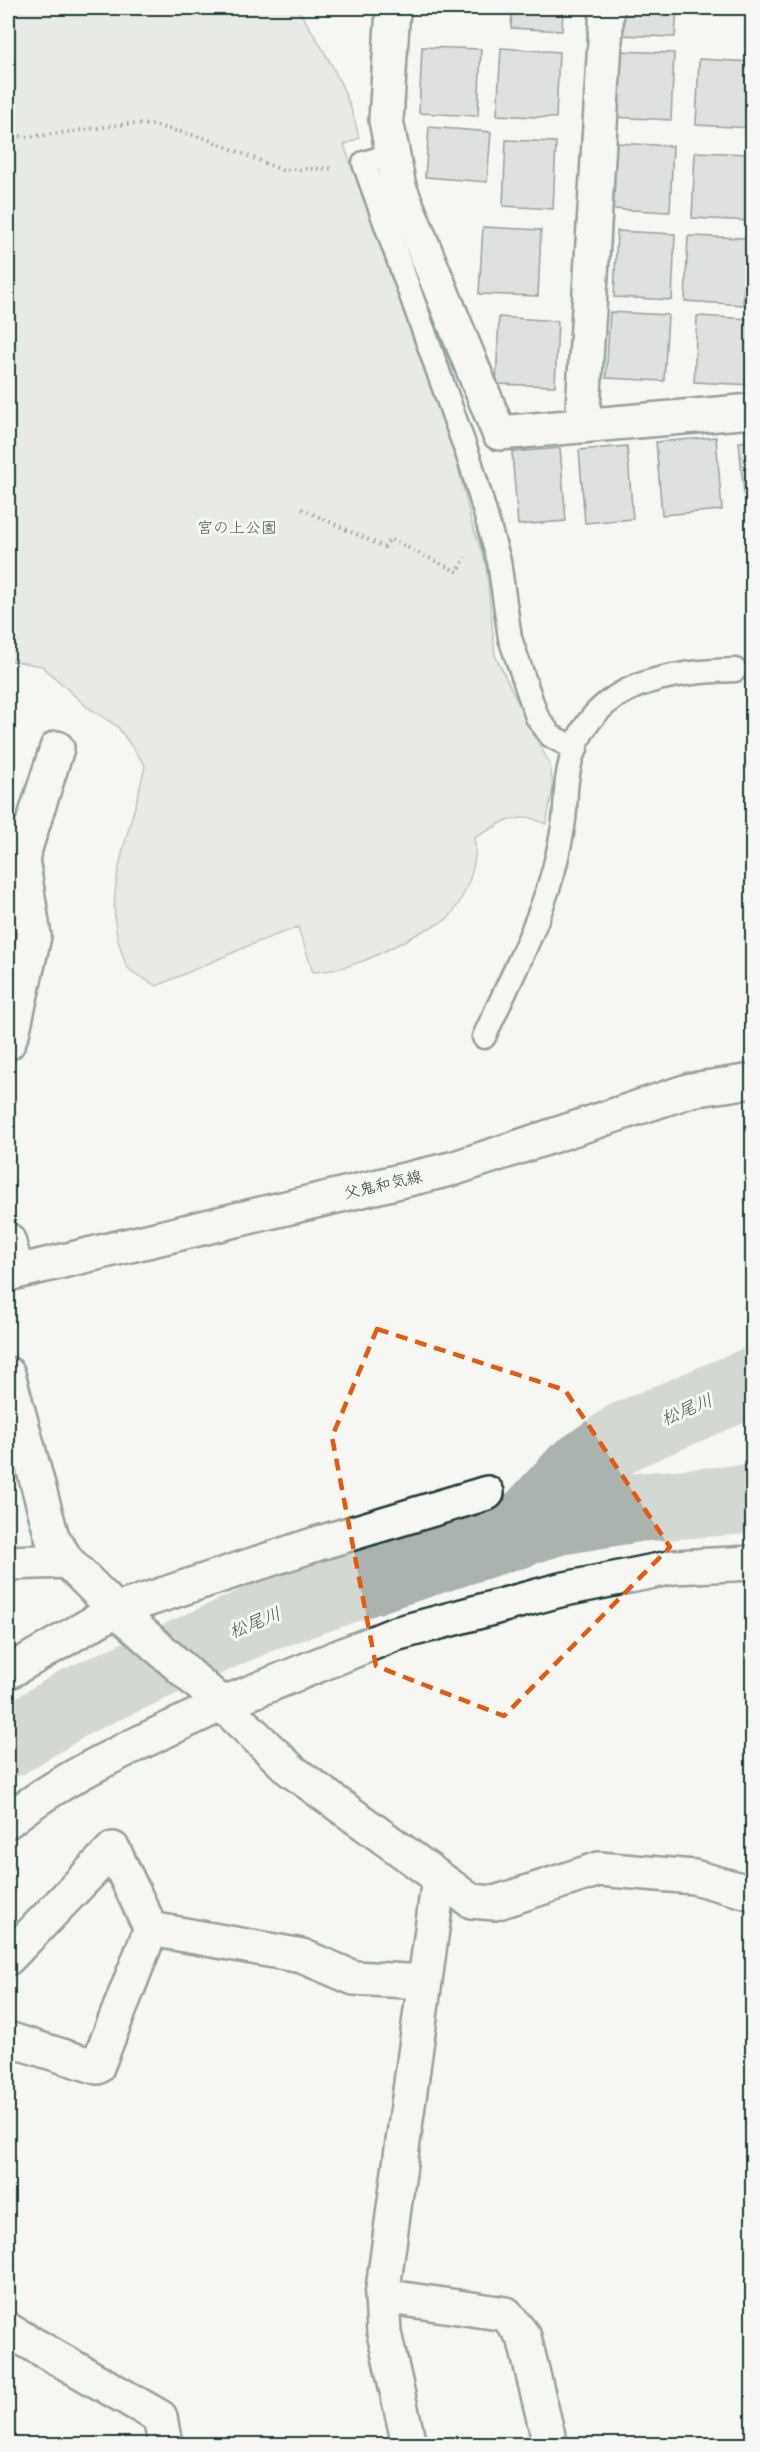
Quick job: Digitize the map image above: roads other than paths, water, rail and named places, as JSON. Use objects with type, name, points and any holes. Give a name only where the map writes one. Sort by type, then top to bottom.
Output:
[{"type":"street","points":[[393,8],[386,120],[378,159],[399,187],[499,433],[753,411]]},
{"type":"street","points":[[582,426],[607,8]]},
{"type":"street","points":[[8,1043],[34,936],[22,858],[57,748]]},
{"type":"street","name":"父鬼和気線","points":[[12,1272],[455,1168],[692,1090],[753,1081]]},
{"type":"street","points":[[8,1240],[12,1272]]},
{"type":"street","points":[[8,1374],[52,1537],[67,1561],[123,1617],[213,1696],[292,1771],[471,1901],[495,1903],[599,1869],[694,1877],[753,1893]]},
{"type":"street","points":[[8,1672],[123,1617],[316,1544],[487,1493]]},
{"type":"street","points":[[8,1563],[67,1561]]},
{"type":"street","points":[[8,1821],[24,1807],[213,1696],[395,1634],[527,1599],[674,1567],[753,1563]]},
{"type":"street","points":[[8,1958],[113,1849],[151,1929],[97,2067],[8,2039]]},
{"type":"street","points":[[409,2445],[384,2333],[382,2296],[439,1878]]},
{"type":"street","points":[[151,1929],[302,1956],[354,1978],[425,1982]]},
{"type":"street","points":[[382,2296],[506,2314],[524,2337],[550,2445]]},
{"type":"street","points":[[8,2330],[160,2417],[165,2445]]},
{"type":"lane","points":[[378,159],[499,561],[510,638],[537,717],[551,736],[576,749]]},
{"type":"lane","points":[[484,1037],[539,915],[554,869],[564,822],[568,774],[588,720],[619,693],[692,671],[735,670]]},
{"type":"waterway","name":"松尾川","points":[[516,1535],[574,1472],[625,1436],[752,1382]]},
{"type":"waterway","name":"松尾川","points":[[8,1743],[75,1702],[259,1619],[398,1571],[556,1521],[641,1507],[752,1499]]},
{"type":"park label","name":"宮の上公園","points":[[237,528]]}]
